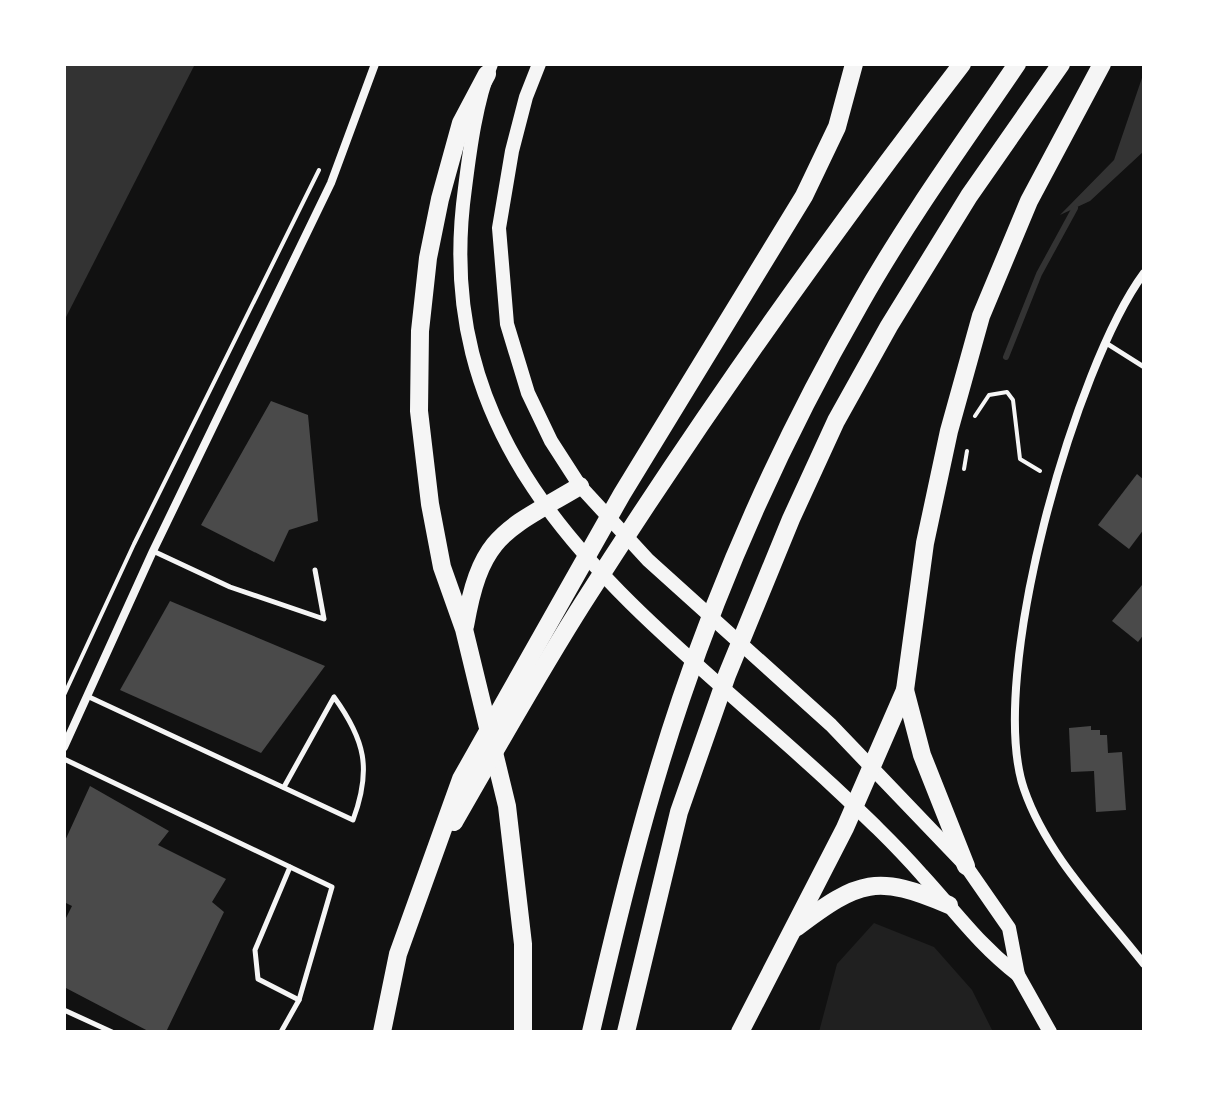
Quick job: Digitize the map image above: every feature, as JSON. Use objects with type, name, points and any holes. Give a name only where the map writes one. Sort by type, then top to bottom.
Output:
[{"type":"highway","points":[[382,1032],[398,954],[461,779],[526,658],[804,196],[837,127],[854,64]]},
{"type":"highway","points":[[427,867],[582,605],[702,421],[807,271],[962,64]]},
{"type":"highway","points":[[591,1032],[627,878],[681,698],[743,542],[800,416],[861,301],[944,170],[1017,64]]},
{"type":"highway","points":[[626,1032],[679,812],[727,675],[791,519],[836,421],[889,326],[969,196],[1061,64]]},
{"type":"highway","points":[[740,1032],[854,805],[905,690],[925,543],[949,431],[981,316],[1029,201],[1102,64]]},
{"type":"highway","points":[[489,69],[461,123],[440,199],[428,258],[420,331],[419,411],[430,504],[442,567],[464,629],[507,806],[523,944],[523,1032]]},
{"type":"highway","points":[[464,629],[472,583],[487,550],[522,519],[580,486]]},
{"type":"highway","points":[[905,690],[922,755],[966,866]]},
{"type":"highway","points":[[792,931],[834,899],[866,886],[904,885],[949,905]]},
{"type":"main road","points":[[539,64],[526,97],[512,151],[499,228],[507,324],[528,393],[580,486],[648,560],[871,766],[966,866],[1009,928],[1018,975],[1050,1032]]},
{"type":"main road","points":[[489,69],[469,159],[460,224],[462,289],[472,349],[488,407],[543,507],[616,590],[854,805],[949,905],[983,949],[1018,975]]},
{"type":"street","points":[[64,747],[153,551],[331,183],[375,64]]},
{"type":"street","points":[[1144,273],[1106,343],[1084,393],[1059,470],[1025,615],[1015,687],[1015,750],[1024,788],[1051,845],[1144,964]]},
{"type":"lane","points":[[1106,343],[1144,367]]},
{"type":"lane","points":[[153,551],[230,587],[324,619],[315,570]]},
{"type":"lane","points":[[87,696],[353,820],[363,793],[363,754],[356,728],[334,697],[284,787]]},
{"type":"lane","points":[[64,759],[332,887],[299,1000],[281,1032]]},
{"type":"lane","points":[[290,867],[255,950],[258,979],[299,1000]]},
{"type":"lane","points":[[64,1010],[112,1032]]},
{"type":"path","points":[[64,695],[134,544],[319,169]]},
{"type":"path","points":[[972,420],[989,395],[1007,392],[1013,400],[1020,459],[1040,471]]},
{"type":"path","points":[[964,469],[968,445]]},
{"type":"shaded area","points":[[64,64],[195,64],[64,321]]},
{"type":"shaded area","points":[[1144,72],[1144,151],[1090,201],[1060,215],[1114,160]]},
{"type":"shaded area","points":[[874,923],[934,947],[972,990],[993,1032],[819,1032],[837,964]]},
{"type":"building","points":[[271,401],[308,415],[318,521],[289,530],[274,562],[201,525]]},
{"type":"building","points":[[1137,474],[1144,480],[1144,529],[1129,549],[1098,525]]},
{"type":"building","points":[[1142,585],[1144,634],[1138,642],[1112,621]]},
{"type":"building","points":[[170,601],[325,666],[261,753],[120,690]]},
{"type":"building","points":[[1091,726],[1091,730],[1100,730],[1100,735],[1107,735],[1108,753],[1122,752],[1126,810],[1096,812],[1094,771],[1071,772],[1069,728]]},
{"type":"building","points":[[90,786],[169,831],[158,845],[226,879],[212,902],[224,912],[166,1032],[150,1032],[64,987],[64,922],[72,906],[64,902],[64,843]]},
{"type":"waterway","points":[[1006,357],[1039,274],[1075,208]]}]
